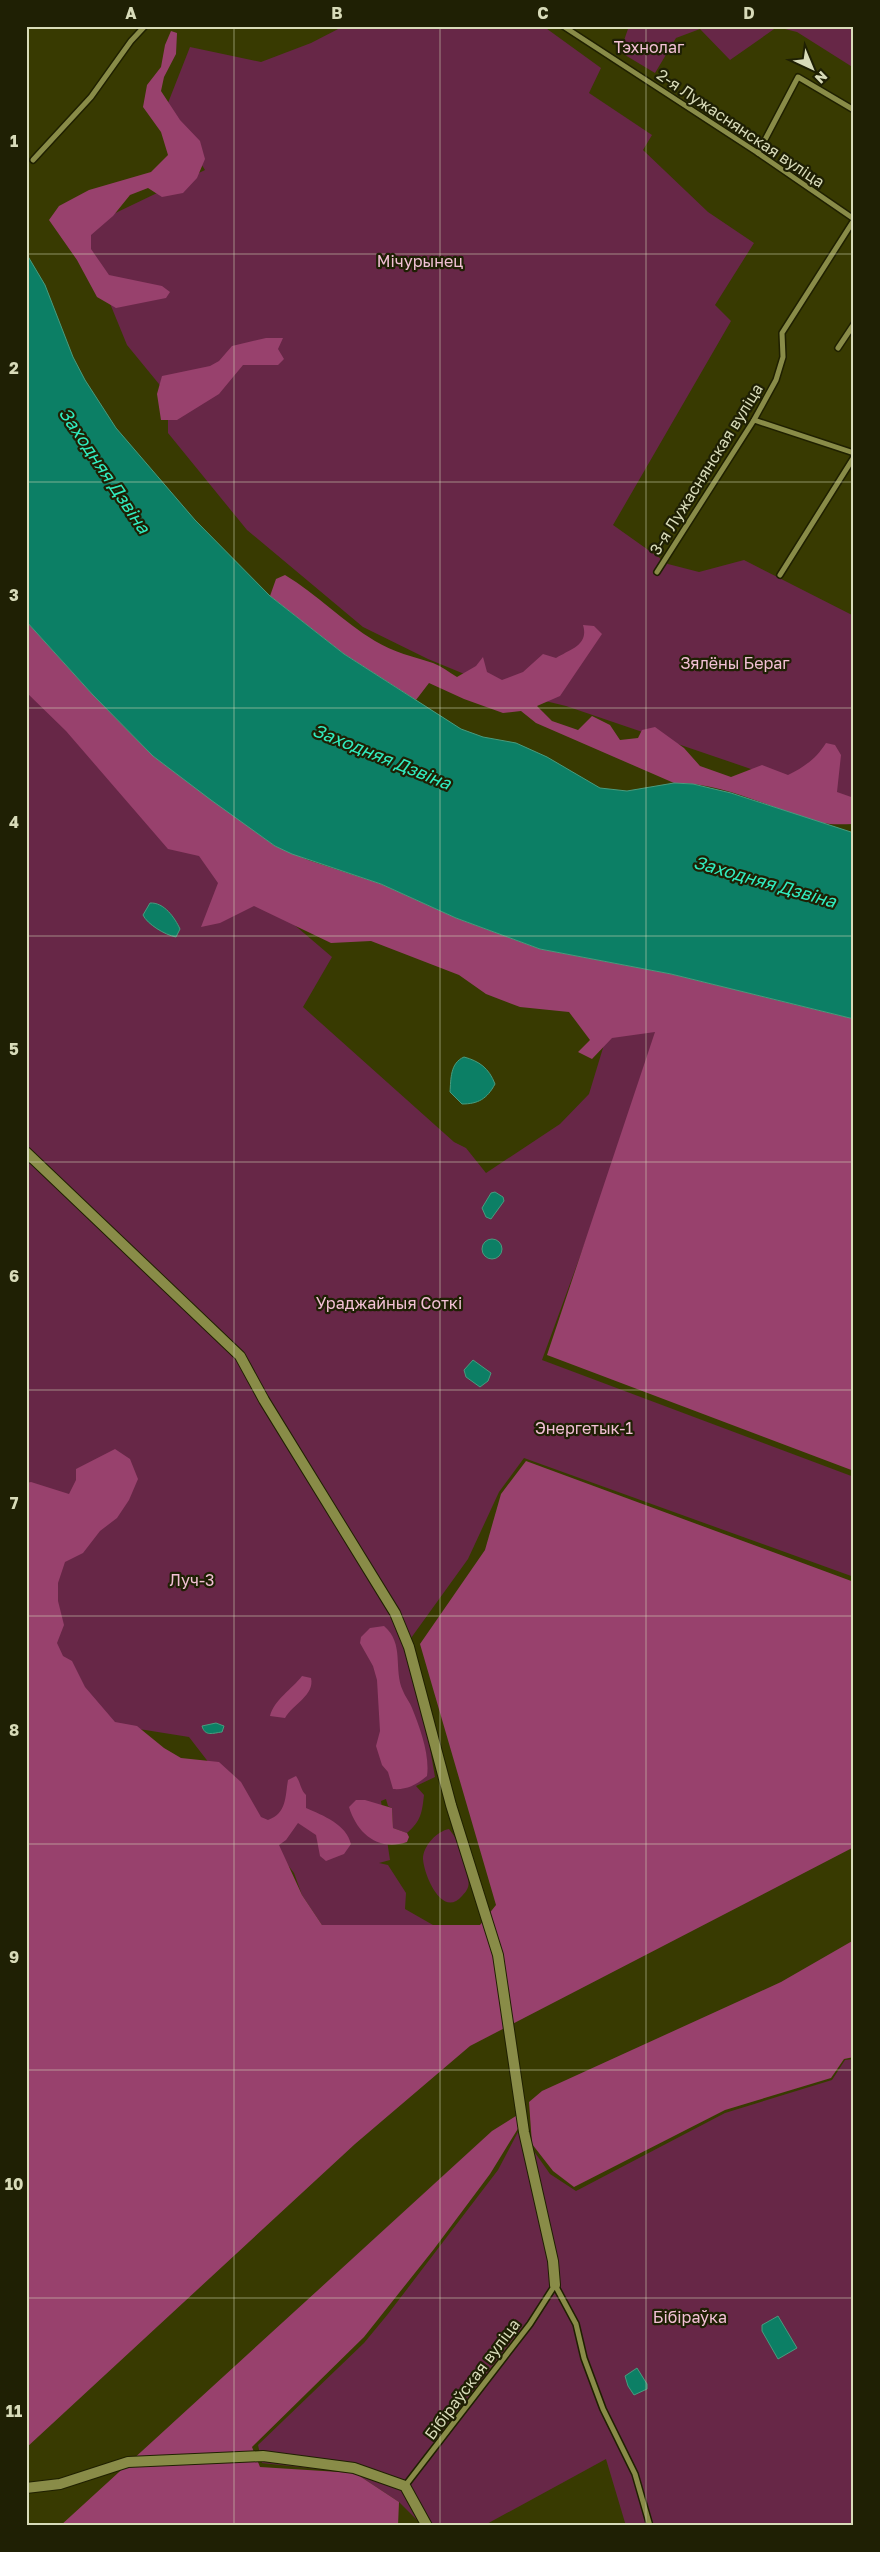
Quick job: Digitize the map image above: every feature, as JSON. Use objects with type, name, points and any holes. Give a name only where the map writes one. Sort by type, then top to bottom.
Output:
[{"type":"street","points":[[33,160],[91,97],[131,41],[145,26]]},
{"type":"street","name":"2-я Лужаснянская вуліца","points":[[563,26],[758,152],[854,219]]},
{"type":"street","points":[[758,152],[798,77],[854,110]]},
{"type":"street","name":"3-я Лужаснянская вуліца","points":[[657,572],[754,420],[776,380],[783,356],[782,333],[854,219]]},
{"type":"street","points":[[838,348],[854,324]]},
{"type":"street","points":[[754,420],[854,453]]},
{"type":"street","points":[[780,576],[854,457]]},
{"type":"street","points":[[26,1152],[240,1356],[264,1400],[396,1613],[408,1647],[451,1805],[498,1955],[524,2132],[553,2261],[555,2285],[576,2324],[584,2358],[603,2409],[635,2474],[650,2526]]},
{"type":"street","name":"Бібіраўская вуліца","points":[[404,2486],[530,2324],[555,2285]]},
{"type":"street","points":[[26,2488],[60,2484],[128,2462],[263,2456],[354,2468],[404,2486],[427,2526]]},
{"type":"green space","name":"Мічурынец","points":[[344,26],[543,26],[601,68],[589,93],[652,135],[643,150],[708,212],[754,243],[715,305],[731,321],[613,525],[668,564],[699,572],[744,560],[854,616],[854,804],[566,706],[508,692],[428,659],[363,627],[247,530],[168,433],[168,395],[127,345],[80,230],[205,170],[166,108],[190,47],[261,62],[311,43]]},
{"type":"green space","name":"Тэхнолаг","points":[[629,26],[854,26],[854,68],[797,32],[777,27],[730,60],[700,29],[676,38],[655,73],[620,52]]},
{"type":"green space","points":[[26,665],[82,744],[332,957],[303,1007],[454,1142],[466,1148],[486,1173],[560,1124],[589,1094],[606,1038],[666,1022],[542,1360],[854,1477],[854,1577],[524,1458],[499,1492],[468,1559],[411,1638],[435,1777],[416,1786],[424,1795],[422,1807],[418,1820],[407,1833],[393,1828],[392,1808],[388,1806],[386,1799],[381,1801],[390,1860],[379,1863],[388,1865],[406,1893],[405,1909],[433,1925],[322,1925],[302,1895],[294,1873],[189,1737],[114,1725],[51,1649],[26,1537]]},
{"type":"green space","points":[[449,1829],[457,1840],[462,1852],[469,1884],[467,1890],[455,1902],[441,1899],[435,1892],[427,1875],[423,1859],[428,1844],[444,1830]]},
{"type":"green space","name":"Бібіраўка","points":[[854,2059],[854,2526],[626,2526],[606,2459],[483,2526],[423,2526],[399,2502],[355,2473],[262,2463],[258,2445],[364,2343],[498,2170],[519,2130],[550,2174],[576,2191],[725,2113],[832,2080],[845,2060]]},
{"type":"shaded area","points":[[171,31],[177,33],[176,54],[164,77],[161,91],[180,120],[200,141],[205,159],[197,178],[183,193],[162,197],[148,188],[130,195],[113,216],[91,235],[91,249],[109,275],[162,286],[170,292],[166,298],[116,308],[97,297],[77,260],[49,220],[59,206],[89,190],[151,172],[168,155],[161,132],[143,107],[147,85],[161,67],[165,45]]},
{"type":"shaded area","points":[[266,338],[283,338],[278,349],[284,359],[278,365],[243,365],[219,394],[177,420],[161,420],[157,394],[162,376],[210,366],[219,361],[232,346]]},
{"type":"shaded area","points":[[285,575],[375,641],[396,651],[436,664],[457,677],[476,666],[483,657],[487,672],[502,680],[523,672],[543,654],[556,658],[573,649],[581,642],[584,632],[583,625],[594,626],[602,634],[560,696],[537,706],[552,721],[578,730],[592,716],[610,725],[620,740],[638,738],[642,730],[655,727],[684,748],[700,766],[731,777],[762,765],[788,775],[809,762],[826,743],[835,745],[841,755],[837,792],[854,798],[854,824],[823,823],[731,792],[693,784],[674,783],[536,723],[521,711],[503,713],[464,699],[429,683],[416,700],[344,654],[270,596],[276,579]]},
{"type":"shaded area","points":[[26,621],[93,695],[153,756],[275,846],[308,860],[381,884],[456,918],[540,949],[671,974],[854,1019],[854,1471],[547,1355],[655,1032],[612,1038],[592,1059],[578,1052],[590,1040],[569,1012],[520,1007],[486,994],[459,975],[371,941],[331,943],[254,906],[220,923],[201,927],[218,883],[199,856],[168,849],[66,731],[26,692]]},
{"type":"shaded area","points":[[115,1449],[130,1459],[138,1479],[129,1500],[117,1518],[100,1531],[83,1553],[65,1562],[58,1583],[58,1601],[64,1625],[57,1643],[63,1656],[72,1661],[85,1687],[115,1722],[137,1726],[164,1748],[181,1758],[219,1762],[241,1782],[261,1817],[268,1820],[279,1813],[284,1804],[288,1780],[296,1776],[306,1795],[306,1808],[339,1826],[351,1844],[344,1854],[326,1861],[320,1856],[316,1835],[298,1823],[286,1840],[279,1845],[302,1895],[322,1925],[480,1925],[496,1905],[420,1644],[485,1550],[501,1494],[526,1461],[854,1582],[854,1847],[470,2046],[355,2144],[26,2448],[26,1483],[31,1482],[69,1494],[76,1480],[76,1469]]},
{"type":"shaded area","points":[[384,1626],[390,1633],[397,1649],[400,1683],[418,1724],[427,1759],[427,1776],[403,1789],[393,1789],[388,1772],[382,1765],[376,1746],[380,1731],[377,1680],[373,1666],[360,1643],[361,1637],[370,1628]]},
{"type":"shaded area","points":[[302,1676],[311,1678],[310,1689],[307,1694],[285,1718],[270,1716],[279,1700]]},
{"type":"shaded area","points":[[356,1800],[365,1800],[392,1808],[393,1828],[407,1833],[409,1837],[407,1842],[387,1844],[370,1838],[357,1825],[349,1807]]},
{"type":"shaded area","points":[[854,1940],[854,2057],[844,2059],[831,2078],[725,2110],[574,2187],[553,2171],[532,2144],[529,2102],[542,2091],[781,1982]]},
{"type":"shaded area","points":[[519,2114],[519,2127],[490,2174],[434,2249],[364,2337],[252,2447],[260,2467],[355,2473],[399,2502],[398,2526],[60,2526],[492,2131]]},
{"type":"water","name":"Заходняя Дзвіна","points":[[26,253],[45,285],[73,357],[85,380],[116,428],[195,520],[270,596],[344,654],[461,729],[483,737],[516,743],[547,757],[600,788],[627,791],[674,783],[693,784],[731,793],[854,833],[854,1019],[671,974],[540,949],[456,918],[381,884],[292,854],[275,846],[153,756],[93,695],[26,621]]},
{"type":"water","points":[[150,903],[160,905],[172,916],[180,929],[176,937],[157,929],[148,922],[143,915]]},
{"type":"water","points":[[464,1057],[483,1066],[495,1084],[482,1100],[462,1104],[450,1092],[454,1067]]},
{"type":"water","points":[[495,1192],[503,1197],[504,1201],[491,1219],[486,1217],[482,1208],[491,1193]]},
{"type":"water","points":[[492,1239],[499,1242],[502,1249],[499,1256],[492,1259],[485,1256],[482,1249],[485,1242]]},
{"type":"water","points":[[473,1360],[491,1373],[488,1381],[480,1387],[466,1377],[464,1370]]},
{"type":"water","points":[[216,1723],[224,1726],[222,1732],[207,1733],[202,1726]]},
{"type":"water","points":[[778,2316],[797,2348],[778,2359],[762,2331],[762,2325]]},
{"type":"water","points":[[637,2368],[647,2384],[647,2389],[634,2395],[628,2386],[625,2376]]},
{"type":"park label","name":"Зялёны Бераг","points":[[735,663]]},
{"type":"park label","name":"Ураджайныя Соткі","points":[[389,1303]]},
{"type":"park label","name":"Энергетык-1","points":[[584,1428]]},
{"type":"park label","name":"Луч-3","points":[[192,1580]]}]
